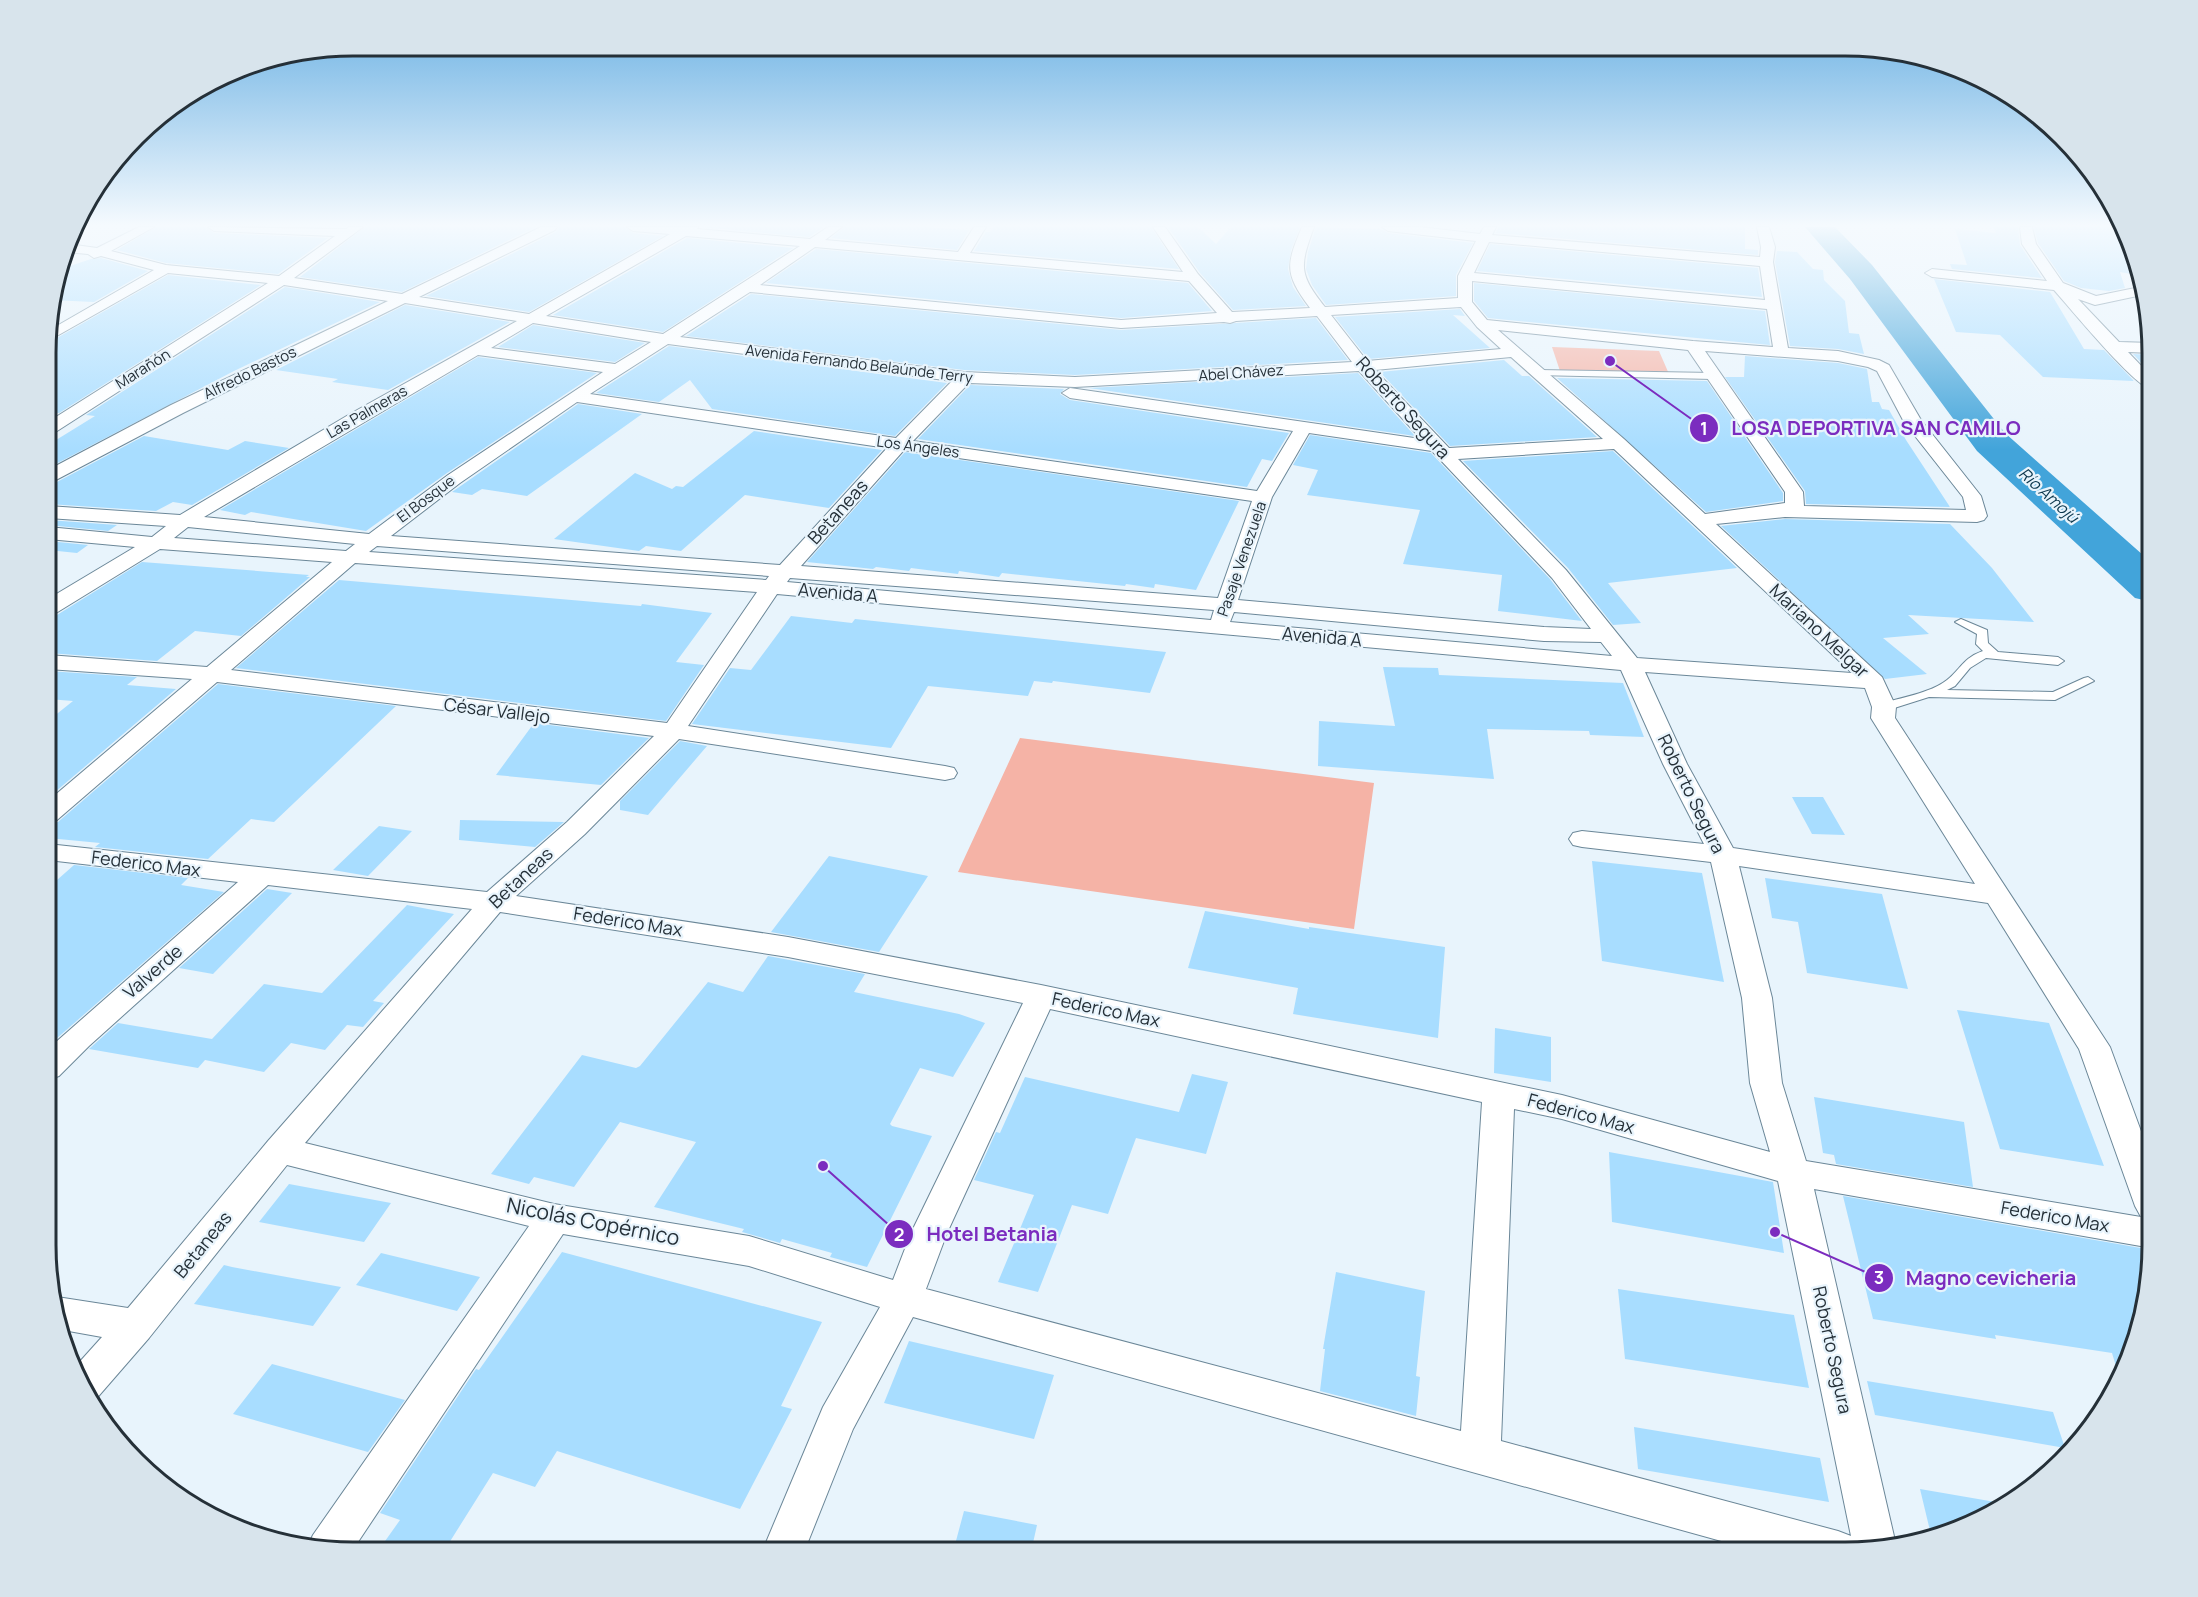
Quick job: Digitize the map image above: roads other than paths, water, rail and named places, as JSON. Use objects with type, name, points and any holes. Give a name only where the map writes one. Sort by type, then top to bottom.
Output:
[{"type":"street","points":[[56,332],[110,302]]},
{"type":"street","name":"Marañón","points":[[56,424],[248,302]]},
{"type":"street","name":"Alfredo Bastos","points":[[56,473],[177,409],[396,302]]},
{"type":"street","name":"Avenida Fernando Belaúnde Terry","points":[[424,302],[664,339],[965,377],[1442,450],[1618,443]]},
{"type":"street","name":"Las Palmeras","points":[[56,603],[156,543],[184,521],[558,302]]},
{"type":"street","name":"El Bosque","points":[[56,807],[350,556],[454,479],[574,397],[725,302]]},
{"type":"street","points":[[888,302],[1121,324],[1465,303]]},
{"type":"street","points":[[1215,302],[1230,319]]},
{"type":"street","name":"Roberto Segura","points":[[1315,302],[1363,366],[1559,574],[1610,636],[1630,664],[1675,764],[1723,855],[1757,998],[1766,1083],[1793,1172],[1873,1540]]},
{"type":"street","points":[[1737,302],[1774,305]]},
{"type":"street","points":[[1773,302],[1781,351]]},
{"type":"street","points":[[2073,302],[2142,374]]},
{"type":"street","name":"Mariano Melgar","points":[[1465,303],[1482,324],[1618,443],[1874,682],[1884,707],[1883,717],[1933,799],[2094,1047],[2142,1179]]},
{"type":"street","points":[[1482,324],[1693,346],[1838,356],[1873,363],[1883,368],[1913,422],[1972,496],[1977,516],[1785,511],[1701,520]]},
{"type":"street","points":[[1693,346],[1794,492],[1795,506],[1785,511]]},
{"type":"street","points":[[2116,347],[2142,348]]},
{"type":"street","points":[[473,350],[618,369]]},
{"type":"street","name":"Abel Chávez","points":[[965,377],[1075,382],[1168,378],[1363,366],[1516,352]]},
{"type":"street","name":"Betaneas","points":[[88,1380],[136,1326],[280,1150],[493,902],[576,828],[673,731],[778,578],[899,445],[965,377]]},
{"type":"street","points":[[1168,378],[1173,410]]},
{"type":"street","name":"Los Ángeles","points":[[574,397],[1263,497]]},
{"type":"street","name":"Pasaje Venezuela","points":[[1219,628],[1263,497],[1303,428]]},
{"type":"street","points":[[56,513],[184,521],[778,578]]},
{"type":"street","points":[[56,534],[350,556],[778,578]]},
{"type":"street","name":"Avenida A","points":[[778,578],[1227,605],[1511,631],[1610,636]]},
{"type":"street","name":"Avenida A","points":[[778,578],[1219,628],[1630,664],[1874,682]]},
{"type":"street","name":"César Vallejo","points":[[56,663],[210,674],[673,731],[945,773]]},
{"type":"street","points":[[1582,839],[1723,855],[1998,896]]},
{"type":"street","name":"Federico Max","points":[[56,853],[493,902],[788,947],[1041,996],[1562,1107],[1793,1172],[2142,1231]]},
{"type":"street","name":"Valverde","points":[[56,1060],[261,877]]},
{"type":"street","points":[[787,1542],[837,1420],[904,1299],[929,1233],[1041,996]]},
{"type":"street","points":[[1480,1455],[1498,1094]]},
{"type":"street","name":"Nicolás Copérnico","points":[[280,1150],[554,1218],[749,1251],[904,1299],[1802,1542]]},
{"type":"street","points":[[334,1541],[554,1218]]},
{"type":"street","points":[[64,1314],[136,1326]]},
{"type":"lane","points":[[1539,373],[1713,376]]},
{"type":"lane","points":[[1961,622],[1983,632],[1982,644],[1994,654]]},
{"type":"lane","points":[[1884,707],[1952,683],[1966,665],[1984,654],[2058,661]]},
{"type":"lane","points":[[1928,693],[2055,696],[2088,681]]},
{"type":"waterway","name":"Río Amojú","points":[[1884,302],[1991,442],[2142,579]]},
{"type":"place","name":"LOSA DEPORTIVA SAN CAMILO","points":[[1610,361]]},
{"type":"place","name":"Hotel Betania","points":[[823,1166]]},
{"type":"place","name":"Magno cevicheria","points":[[1775,1232]]}]
